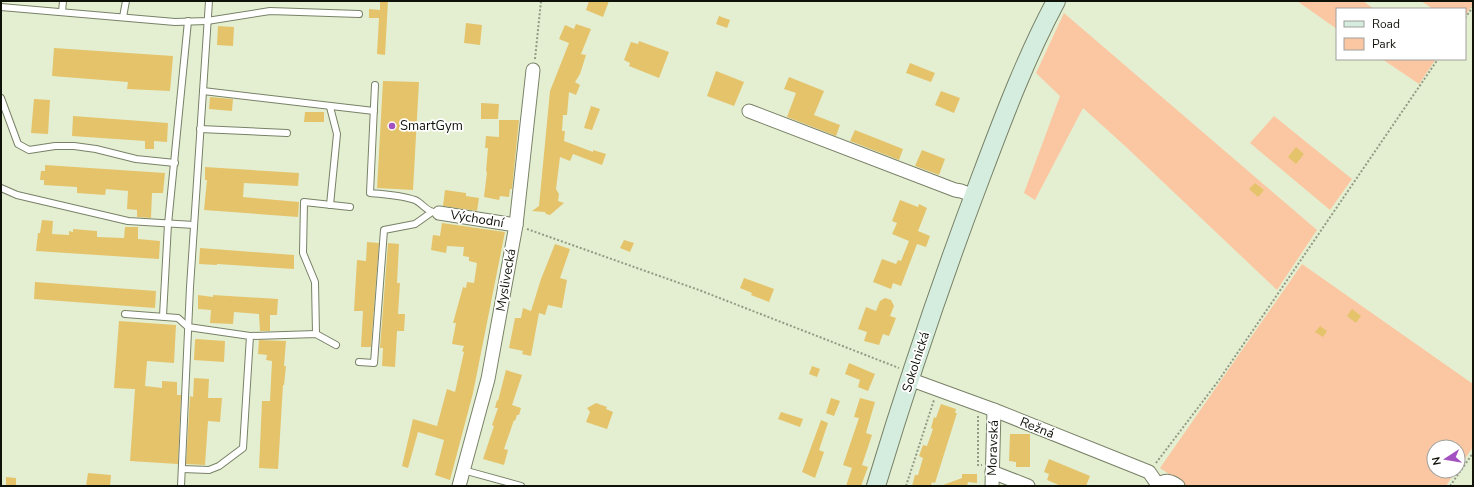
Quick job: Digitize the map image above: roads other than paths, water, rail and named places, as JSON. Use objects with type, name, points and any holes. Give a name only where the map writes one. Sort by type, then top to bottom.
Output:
[{"type":"main road","name":"Sokolnická","points":[[876,486],[911,376],[958,238],[1006,112],[1036,39],[1056,1]]},
{"type":"street","name":"Myslivecká","points":[[459,486],[488,379],[516,226],[533,70]]},
{"type":"street","points":[[749,111],[941,185],[974,196]]},
{"type":"street","name":"Východní","points":[[435,213],[516,226]]},
{"type":"street","name":"Režná","points":[[911,376],[1149,472],[1158,485]]},
{"type":"street","name":"Moravská","points":[[992,486],[989,468],[994,410]]},
{"type":"street","points":[[989,468],[1028,486]]},
{"type":"street","points":[[1158,485],[1162,482],[1170,481],[1178,486]]},
{"type":"lane","points":[[62,12],[63,1]]},
{"type":"lane","points":[[123,18],[126,1]]},
{"type":"lane","points":[[181,486],[188,327],[209,1]]},
{"type":"lane","points":[[1,7],[175,22],[207,21],[270,11],[358,14]]},
{"type":"lane","points":[[163,316],[168,224],[188,21]]},
{"type":"lane","points":[[375,85],[370,193],[416,200],[427,210],[435,213]]},
{"type":"lane","points":[[203,91],[374,111]]},
{"type":"lane","points":[[1,98],[18,144],[29,150],[55,146],[74,146],[96,149],[136,159],[175,163]]},
{"type":"lane","points":[[330,107],[337,134],[330,205]]},
{"type":"lane","points":[[200,129],[287,133]]},
{"type":"lane","points":[[1,188],[17,195],[128,221],[194,225]]},
{"type":"lane","points":[[316,334],[315,282],[303,253],[304,202],[350,207]]},
{"type":"lane","points":[[358,362],[374,363],[384,230],[415,224],[435,213]]},
{"type":"lane","points":[[125,314],[178,318],[188,327],[250,336],[316,334],[336,346]]},
{"type":"lane","points":[[182,469],[209,470],[219,466],[243,448],[250,336]]},
{"type":"lane","points":[[463,470],[520,486]]},
{"type":"place","name":"SmartGym","points":[[392,126]]}]
